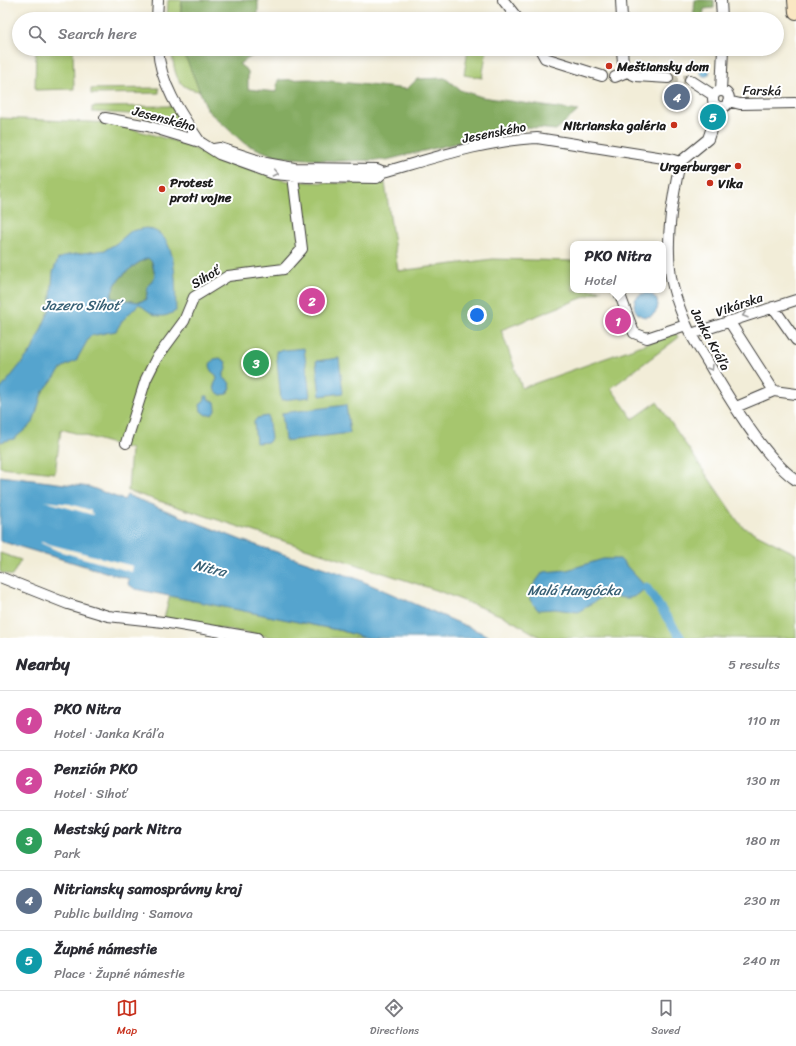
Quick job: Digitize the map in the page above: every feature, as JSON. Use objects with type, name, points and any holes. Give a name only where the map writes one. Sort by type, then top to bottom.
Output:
[{"type":"street","points":[[158,0],[158,12]]},
{"type":"street","points":[[503,0],[512,12]]},
{"type":"street","points":[[621,0],[622,12]]},
{"type":"street","points":[[721,0],[722,12]]},
{"type":"street","points":[[795,0],[796,12]]},
{"type":"street","points":[[160,56],[164,77],[172,98],[200,142]]},
{"type":"street","points":[[544,56],[545,58],[602,76]]},
{"type":"street","points":[[622,56],[623,64],[627,72],[636,76],[668,78]]},
{"type":"street","points":[[719,107],[713,101],[717,93],[722,56]]},
{"type":"street","points":[[615,77],[627,72]]},
{"type":"street","points":[[690,80],[717,93],[728,94],[728,101],[724,106],[719,107]]},
{"type":"street","name":"Farská","points":[[728,101],[740,104],[796,103]]},
{"type":"street","points":[[680,162],[708,139],[719,107]]},
{"type":"street","name":"Jesenského","points":[[105,118],[148,126],[200,142],[214,149],[219,154],[274,174],[377,169],[384,172],[474,148],[519,138],[537,138],[670,159],[680,162]]},
{"type":"street","name":"Janka Kráľa","points":[[680,162],[666,270],[686,325],[736,407],[759,440],[780,467],[796,480]]},
{"type":"street","name":"Sihoť","points":[[126,443],[146,379],[156,359],[184,321],[194,297],[228,276],[284,269],[302,250],[294,172]]},
{"type":"street","points":[[621,293],[620,295],[634,333],[647,338],[686,325]]},
{"type":"street","name":"Vikárska","points":[[691,334],[773,306],[796,300]]},
{"type":"street","points":[[773,306],[796,340]]},
{"type":"street","points":[[729,321],[774,391]]},
{"type":"street","points":[[736,407],[774,391],[796,394]]},
{"type":"street","points":[[0,577],[68,604],[108,616],[164,622],[257,638]]},
{"type":"green space","points":[[168,0],[182,0],[181,12],[167,12]]},
{"type":"green space","points":[[182,0],[258,0],[258,12],[181,12]]},
{"type":"green space","points":[[695,0],[714,0],[714,8],[704,9],[704,12],[694,12]]},
{"type":"green space","points":[[36,56],[73,56],[74,89],[35,90]]},
{"type":"green space","points":[[172,56],[186,56],[200,91],[185,87],[180,82],[175,71]]},
{"type":"green space","points":[[186,56],[252,56],[239,64],[248,71],[248,89],[276,92],[278,80],[310,79],[407,89],[417,79],[445,78],[460,90],[482,97],[578,111],[556,130],[527,127],[515,129],[386,160],[337,161],[277,157],[245,144],[208,111]]},
{"type":"green space","points":[[467,56],[486,56],[482,78],[464,75]]},
{"type":"green space","points":[[159,88],[159,93],[91,94],[91,89]]},
{"type":"green space","points":[[172,106],[183,126],[181,129],[145,117],[129,114],[92,112],[92,107]]},
{"type":"green space","points":[[0,118],[111,123],[178,142],[227,162],[288,181],[385,183],[398,271],[493,259],[570,261],[570,293],[594,293],[501,330],[522,388],[676,333],[678,338],[611,388],[633,419],[657,402],[743,527],[796,554],[796,638],[542,638],[505,617],[436,590],[128,491],[131,449],[61,429],[55,473],[0,467]]},
{"type":"green space","points":[[148,258],[152,262],[155,276],[148,286],[146,300],[138,302],[112,298],[112,292],[115,286],[124,274],[136,264]]},
{"type":"green space","points":[[0,553],[21,560],[12,576],[0,572]]},
{"type":"green space","points":[[170,595],[342,631],[365,638],[277,638],[164,619]]},
{"type":"water","points":[[705,67],[710,72],[705,77],[700,72]]},
{"type":"water","name":"Jazero Sihoť","points":[[148,228],[159,233],[166,240],[173,259],[176,311],[165,316],[161,316],[152,314],[139,304],[122,321],[116,331],[90,336],[76,361],[63,367],[42,393],[33,423],[14,439],[0,442],[0,390],[32,350],[50,309],[53,272],[58,259],[68,255],[105,250],[117,243],[131,231]],"holes":[[[148,258],[152,262],[155,276],[148,286],[146,300],[138,302],[112,298],[112,292],[124,274],[136,264]]]},
{"type":"water","points":[[646,293],[654,297],[658,305],[654,313],[646,317],[638,313],[634,305],[638,297]]},
{"type":"water","points":[[304,348],[310,397],[281,400],[276,351]]},
{"type":"water","points":[[220,358],[226,362],[227,368],[224,373],[224,378],[229,382],[231,388],[227,394],[221,395],[215,391],[214,385],[217,379],[216,375],[211,371],[210,364],[214,359]]},
{"type":"water","points":[[339,358],[343,393],[320,396],[316,361]]},
{"type":"water","points":[[205,396],[208,396],[208,399],[215,402],[216,409],[213,414],[206,415],[201,411],[200,405],[205,399]]},
{"type":"water","points":[[346,405],[350,433],[285,441],[282,413]]},
{"type":"water","points":[[268,416],[271,438],[269,442],[256,443],[254,422],[257,418]]},
{"type":"water","name":"Nitra","points":[[0,476],[90,487],[124,500],[127,495],[241,540],[355,578],[494,638],[365,638],[342,631],[135,589],[128,584],[129,579],[0,541]]},
{"type":"water","name":"Malá Hangócka","points":[[603,559],[620,559],[646,587],[637,595],[628,598],[607,594],[578,612],[555,609],[538,610],[530,600],[529,591],[543,572],[567,570]]},
{"type":"pier","points":[[44,501],[70,504],[90,510],[93,515]]},
{"type":"pier","points":[[41,542],[133,566],[132,572],[58,551]]},
{"type":"waterway","points":[[646,587],[681,638]]},
{"type":"tunnel","points":[[668,78],[690,80]]},
{"type":"place","name":"Meštiansky dom","points":[[609,66]]},
{"type":"place","name":"Nitriansky samosprávny kraj","points":[[677,97]]},
{"type":"place","name":"Župné námestie","points":[[713,117]]},
{"type":"place","name":"Nitrianska galéria","points":[[674,125]]},
{"type":"place","name":"Urgerburger","points":[[738,166]]},
{"type":"place","name":"Vika","points":[[710,183]]},
{"type":"place","name":"Protest proti vojne","points":[[162,189]]},
{"type":"place","name":"Penzión PKO","points":[[312,301]]},
{"type":"place","name":"PKO Nitra","points":[[618,321]]},
{"type":"place","name":"Mestský park Nitra","points":[[256,363]]}]
